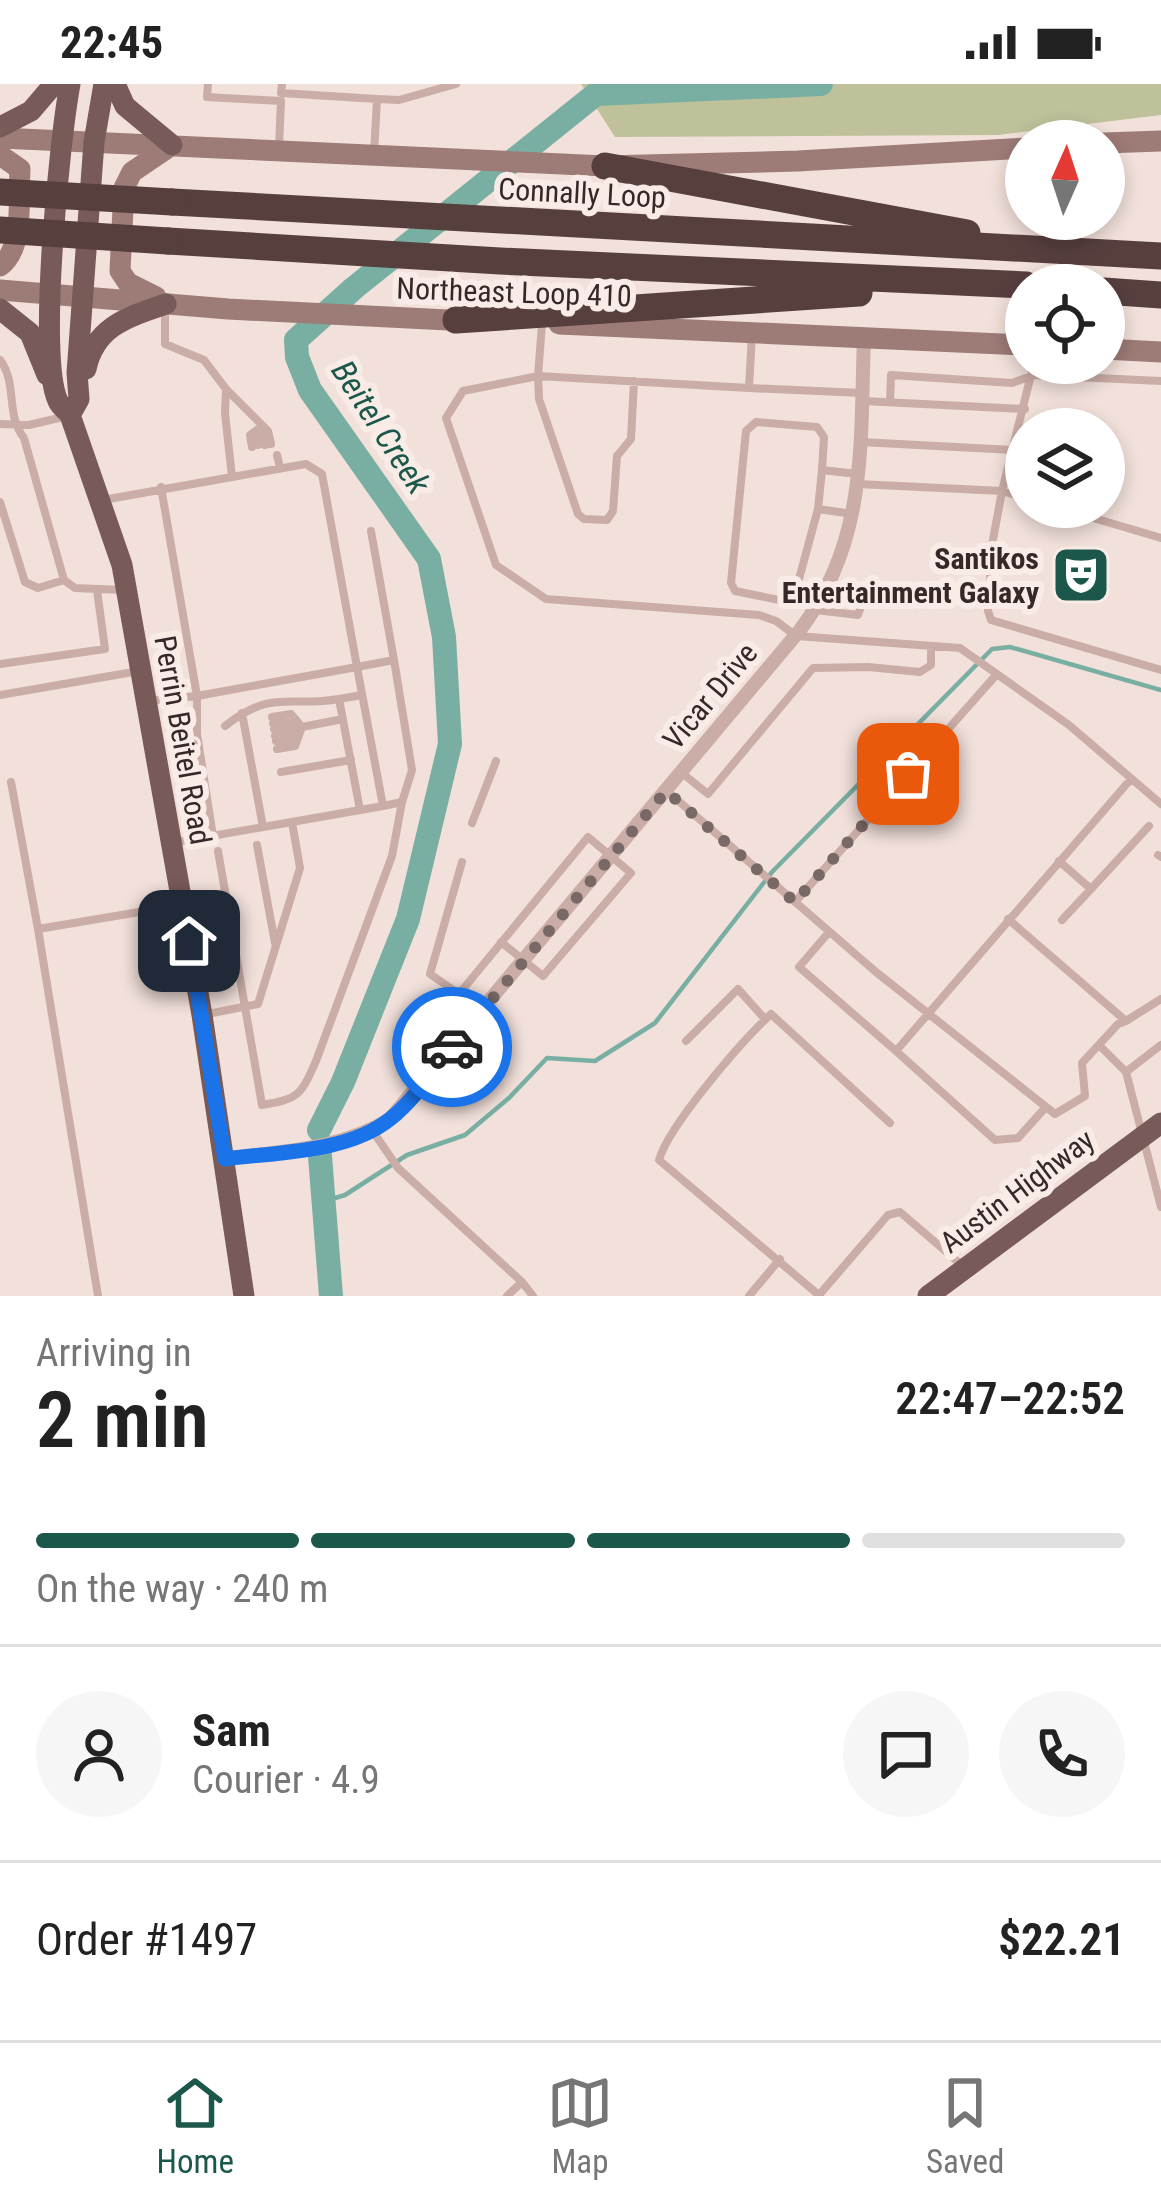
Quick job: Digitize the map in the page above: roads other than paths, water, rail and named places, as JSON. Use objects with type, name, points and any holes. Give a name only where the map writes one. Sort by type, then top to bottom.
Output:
[{"type":"highway","points":[[604,166],[1096,256]]},
{"type":"highway","name":"Connally Loop","points":[[0,192],[1161,256]]},
{"type":"highway","points":[[0,230],[500,261],[1005,284]]},
{"type":"highway","points":[[456,320],[1005,286]]},
{"type":"highway","points":[[1125,292],[1161,295]]},
{"type":"main road","points":[[0,127],[31,111],[54,84]]},
{"type":"main road","name":"Perrin Beitel Road","points":[[70,84],[60,140],[50,343],[126,590],[202,1015],[244,1296]]},
{"type":"main road","name":"Perrin Beitel Road","points":[[69,405],[94,142],[104,84]]},
{"type":"main road","points":[[115,84],[125,106],[172,145]]},
{"type":"main road","points":[[0,138],[604,166],[1005,149]]},
{"type":"main road","points":[[1125,142],[1161,141]]},
{"type":"main road","points":[[166,304],[128,283],[118,262],[124,188],[132,172],[172,145]]},
{"type":"main road","points":[[0,154],[20,169],[15,243],[9,260],[0,266]]},
{"type":"main road","name":"Northeast Loop 410","points":[[0,290],[228,309],[1005,344]]},
{"type":"main road","points":[[69,405],[89,351],[115,322],[166,304]]},
{"type":"main road","points":[[0,309],[30,333],[69,405]]},
{"type":"main road","points":[[1125,350],[1161,352]]},
{"type":"main road","name":"Austin Highway","points":[[931,1295],[1155,1124]]},
{"type":"street","name":"Vicar Drive","points":[[225,1159],[331,1144],[372,1130],[405,1104],[796,636],[816,610],[842,557],[854,514],[864,338]]},
{"type":"lane","points":[[208,84],[207,97],[281,93],[399,100],[456,84]]},
{"type":"lane","points":[[278,151],[281,93]]},
{"type":"lane","points":[[374,156],[377,99]]},
{"type":"lane","points":[[166,304],[165,344],[204,360],[261,427],[273,430],[264,445],[256,434],[261,427]]},
{"type":"lane","points":[[542,323],[539,399],[578,514],[584,519],[607,520],[614,511],[617,456],[631,439],[634,382]]},
{"type":"lane","points":[[749,388],[752,332]]},
{"type":"lane","points":[[0,360],[10,380],[14,424],[24,437],[64,580],[75,588],[126,590]]},
{"type":"lane","points":[[890,402],[891,375],[1005,383]]},
{"type":"lane","points":[[1006,408],[538,376],[464,391],[446,418],[496,565],[546,599],[759,615],[796,636],[960,648],[1069,725],[1161,804]]},
{"type":"lane","points":[[1125,379],[1161,381]]},
{"type":"lane","points":[[226,388],[232,477]]},
{"type":"lane","points":[[0,424],[29,425],[69,405]]},
{"type":"lane","points":[[756,422],[817,427],[824,437],[822,470],[818,509],[796,590],[779,600],[735,591],[731,583],[746,431],[756,422]]},
{"type":"lane","points":[[860,442],[1005,450]]},
{"type":"lane","points":[[269,470],[266,457],[269,470]]},
{"type":"lane","points":[[102,500],[306,464],[322,474],[382,806]]},
{"type":"lane","points":[[822,470],[858,479],[1005,492]]},
{"type":"lane","points":[[1005,480],[992,545],[991,620],[1161,670]]},
{"type":"lane","points":[[160,487],[197,695],[198,743],[214,836]]},
{"type":"lane","points":[[0,502],[25,582],[38,588],[64,580]]},
{"type":"lane","points":[[818,509],[854,514]]},
{"type":"lane","points":[[1125,527],[1161,538]]},
{"type":"lane","points":[[218,851],[262,1105],[293,1098],[305,1085],[367,930],[397,838],[412,770],[371,531]]},
{"type":"lane","points":[[0,664],[105,649],[97,590]]},
{"type":"lane","points":[[816,610],[858,615],[865,595]]},
{"type":"lane","points":[[682,773],[708,794],[814,668],[920,672],[931,664],[931,646]]},
{"type":"lane","points":[[146,701],[394,660]]},
{"type":"lane","points":[[0,694],[140,671]]},
{"type":"lane","points":[[795,902],[997,674]]},
{"type":"lane","points":[[263,827],[250,706],[298,698],[311,704],[362,695]]},
{"type":"lane","points":[[339,700],[360,810]]},
{"type":"lane","points":[[302,727],[291,714],[274,733],[343,719]]},
{"type":"lane","points":[[225,726],[251,735]]},
{"type":"lane","points":[[198,743],[213,735]]},
{"type":"lane","points":[[281,772],[350,760]]},
{"type":"lane","points":[[472,824],[496,761]]},
{"type":"lane","points":[[896,1052],[1131,779]]},
{"type":"lane","points":[[11,782],[98,1296]]},
{"type":"lane","points":[[666,791],[829,932],[1055,1114],[1085,1096],[1082,1064],[1118,1024],[1161,998]]},
{"type":"lane","points":[[171,843],[402,802]]},
{"type":"lane","points":[[202,1015],[258,1004],[300,868],[292,822]]},
{"type":"lane","points":[[1062,920],[1149,826]]},
{"type":"lane","points":[[462,862],[430,974],[459,994],[501,942],[588,837],[631,873],[543,976],[501,942]]},
{"type":"lane","points":[[257,844],[275,946]]},
{"type":"lane","points":[[1059,861],[1090,889]]},
{"type":"lane","points":[[38,929],[182,904]]},
{"type":"lane","points":[[1008,920],[1126,1021]]},
{"type":"lane","points":[[829,932],[799,968],[995,1140],[1018,1138],[1045,1108]]},
{"type":"lane","points":[[686,1041],[738,988],[765,1019]]},
{"type":"lane","points":[[890,1123],[771,1013],[685,1114],[659,1160],[820,1295],[888,1215],[901,1212],[965,1268]]},
{"type":"lane","points":[[1099,1045],[1126,1072],[1155,1124],[1160,1199]]},
{"type":"lane","points":[[1126,1072],[1161,1045]]},
{"type":"lane","points":[[372,1130],[398,1168],[532,1296]]},
{"type":"lane","points":[[749,1296],[780,1259]]},
{"type":"lane","points":[[507,1296],[522,1282]]},
{"type":"waterway","name":"Beitel Creek","points":[[319,1130],[408,919],[450,744],[444,637],[429,559],[310,390],[297,357],[296,340],[596,94],[821,84]]},
{"type":"waterway","points":[[322,1202],[345,1195],[407,1155],[465,1135],[547,1058],[595,1061],[655,1023],[772,872],[992,649],[1010,647],[1161,690]]},
{"type":"waterway","name":"Beitel Creek","points":[[320,1156],[331,1296]]},
{"type":"place","name":"Santikos Entertainment Galaxy","points":[[1081,575]]}]
